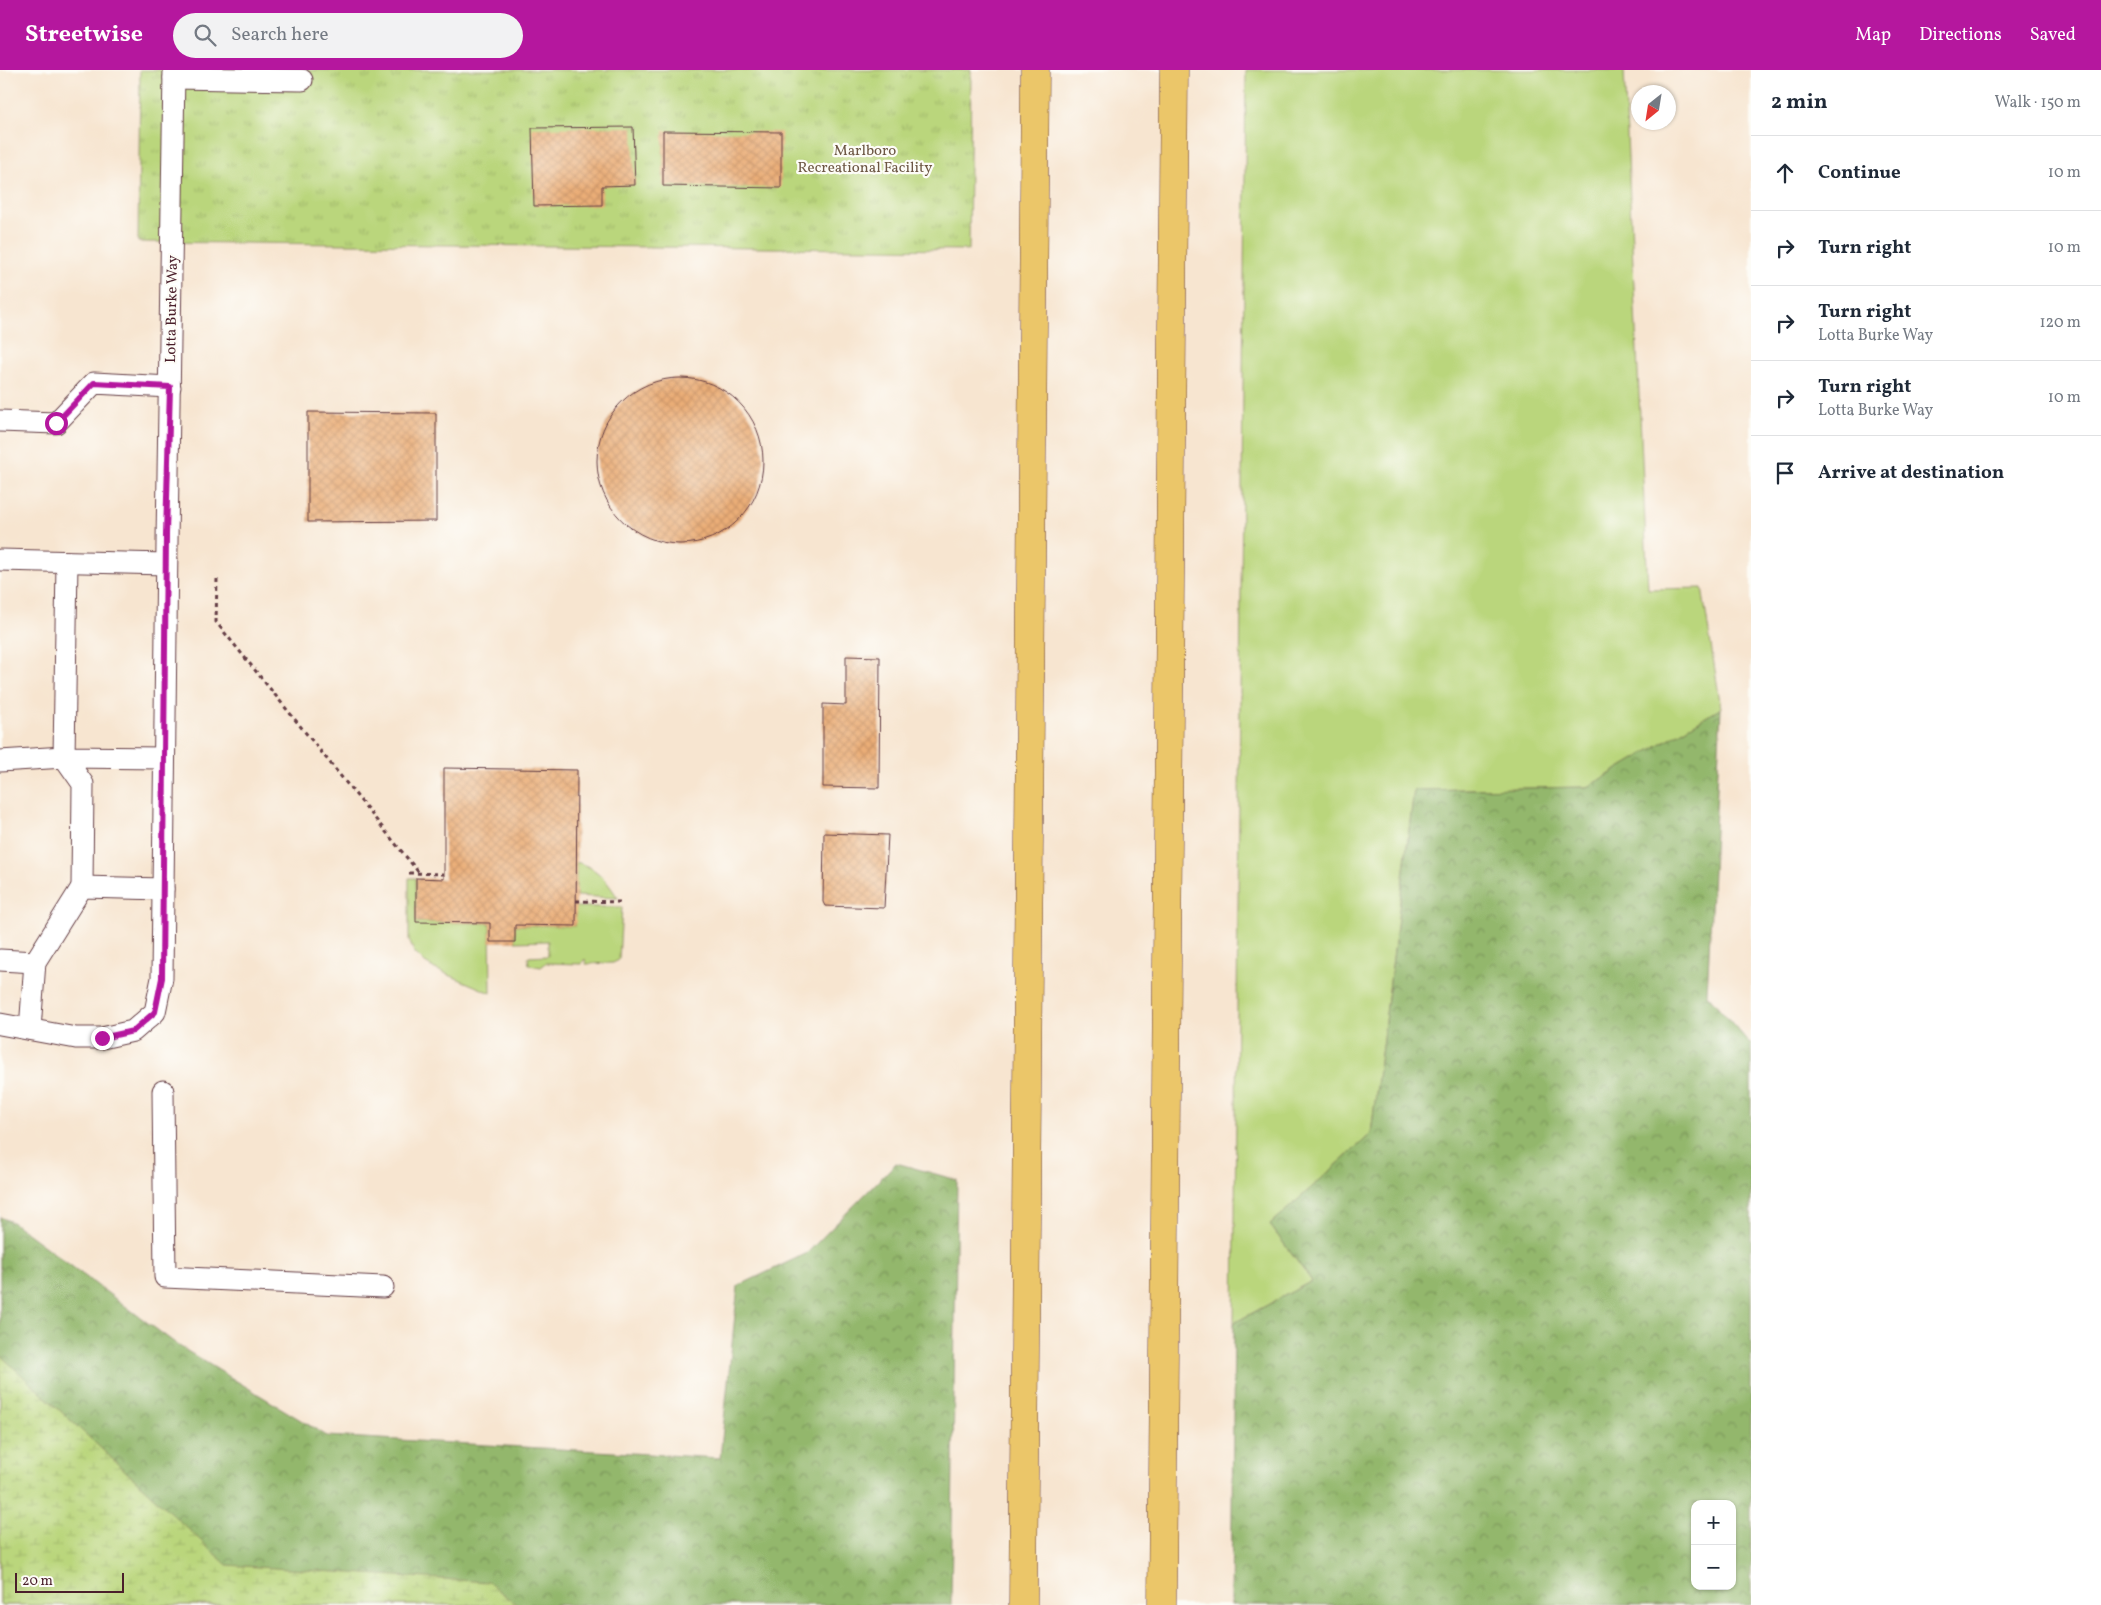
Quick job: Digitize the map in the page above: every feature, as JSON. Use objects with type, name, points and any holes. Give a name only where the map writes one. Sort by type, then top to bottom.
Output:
[{"type":"highway","points":[[1023,1605],[1035,70]]},
{"type":"highway","points":[[1162,1605],[1174,70]]},
{"type":"lane","points":[[174,74],[302,80]]},
{"type":"lane","name":"Lotta Burke Way","points":[[0,1024],[76,1038],[102,1038],[133,1031],[155,1012],[162,978],[174,74]]},
{"type":"lane","points":[[0,421],[56,423],[94,383],[170,387]]},
{"type":"lane","points":[[0,560],[166,564]]},
{"type":"lane","points":[[30,1029],[35,962],[82,887],[83,784],[64,757],[67,562]]},
{"type":"lane","points":[[0,761],[64,757],[164,758]]},
{"type":"lane","points":[[82,887],[162,889]]},
{"type":"lane","points":[[0,960],[35,962]]},
{"type":"lane","points":[[163,1091],[165,1277],[383,1286]]},
{"type":"path","points":[[217,579],[216,622],[420,874]]},
{"type":"path","points":[[409,873],[444,874]]},
{"type":"path","points":[[576,901],[621,902]]},
{"type":"green space","name":"Marlboro Recreational Facility","points":[[140,70],[971,70],[969,250],[138,242]]},
{"type":"green space","points":[[1246,70],[1624,70],[1648,589],[1702,588],[1721,708],[1588,787],[1414,790],[1371,1134],[1270,1225],[1312,1281],[1234,1323]]},
{"type":"green space","points":[[1721,708],[1707,994],[1751,1045],[1751,1605],[1231,1605],[1234,1323],[1312,1281],[1270,1225],[1371,1134],[1414,790],[1588,787]]},
{"type":"green space","points":[[576,862],[601,875],[618,898],[576,896]]},
{"type":"green space","points":[[409,878],[416,878],[416,922],[490,923],[491,993],[435,969],[425,963],[414,952],[409,940]]},
{"type":"green space","points":[[575,907],[622,907],[619,960],[613,963],[586,964],[585,959],[581,964],[546,963],[541,967],[529,965],[528,957],[548,956],[548,941],[515,942],[515,925],[575,926]]},
{"type":"green space","points":[[896,1163],[957,1180],[951,1605],[0,1605],[0,1217],[12,1222],[179,1346],[327,1436],[720,1458],[738,1286],[807,1253]]},
{"type":"green space","points":[[0,1355],[227,1565],[488,1582],[517,1605],[0,1605]]},
{"type":"building","points":[[633,127],[635,185],[602,186],[602,205],[534,206],[532,128]]},
{"type":"building","points":[[663,131],[781,132],[781,188],[663,186]]},
{"type":"building","points":[[680,378],[712,384],[739,402],[757,429],[763,461],[757,493],[739,520],[712,538],[680,544],[648,538],[621,520],[603,493],[597,461],[603,429],[621,402],[648,384]]},
{"type":"building","points":[[308,412],[436,413],[436,521],[308,522]]},
{"type":"building","points":[[846,656],[880,657],[879,788],[823,787],[823,704],[846,705]]},
{"type":"building","points":[[444,768],[577,770],[576,926],[515,925],[515,942],[490,942],[490,923],[416,922],[416,878],[444,879]]},
{"type":"building","points":[[824,833],[888,835],[884,908],[825,906],[823,902]]},
{"type":"route","points":[[56,423],[94,383],[170,387],[166,535],[162,978],[155,1012],[133,1031],[102,1038]]}]
